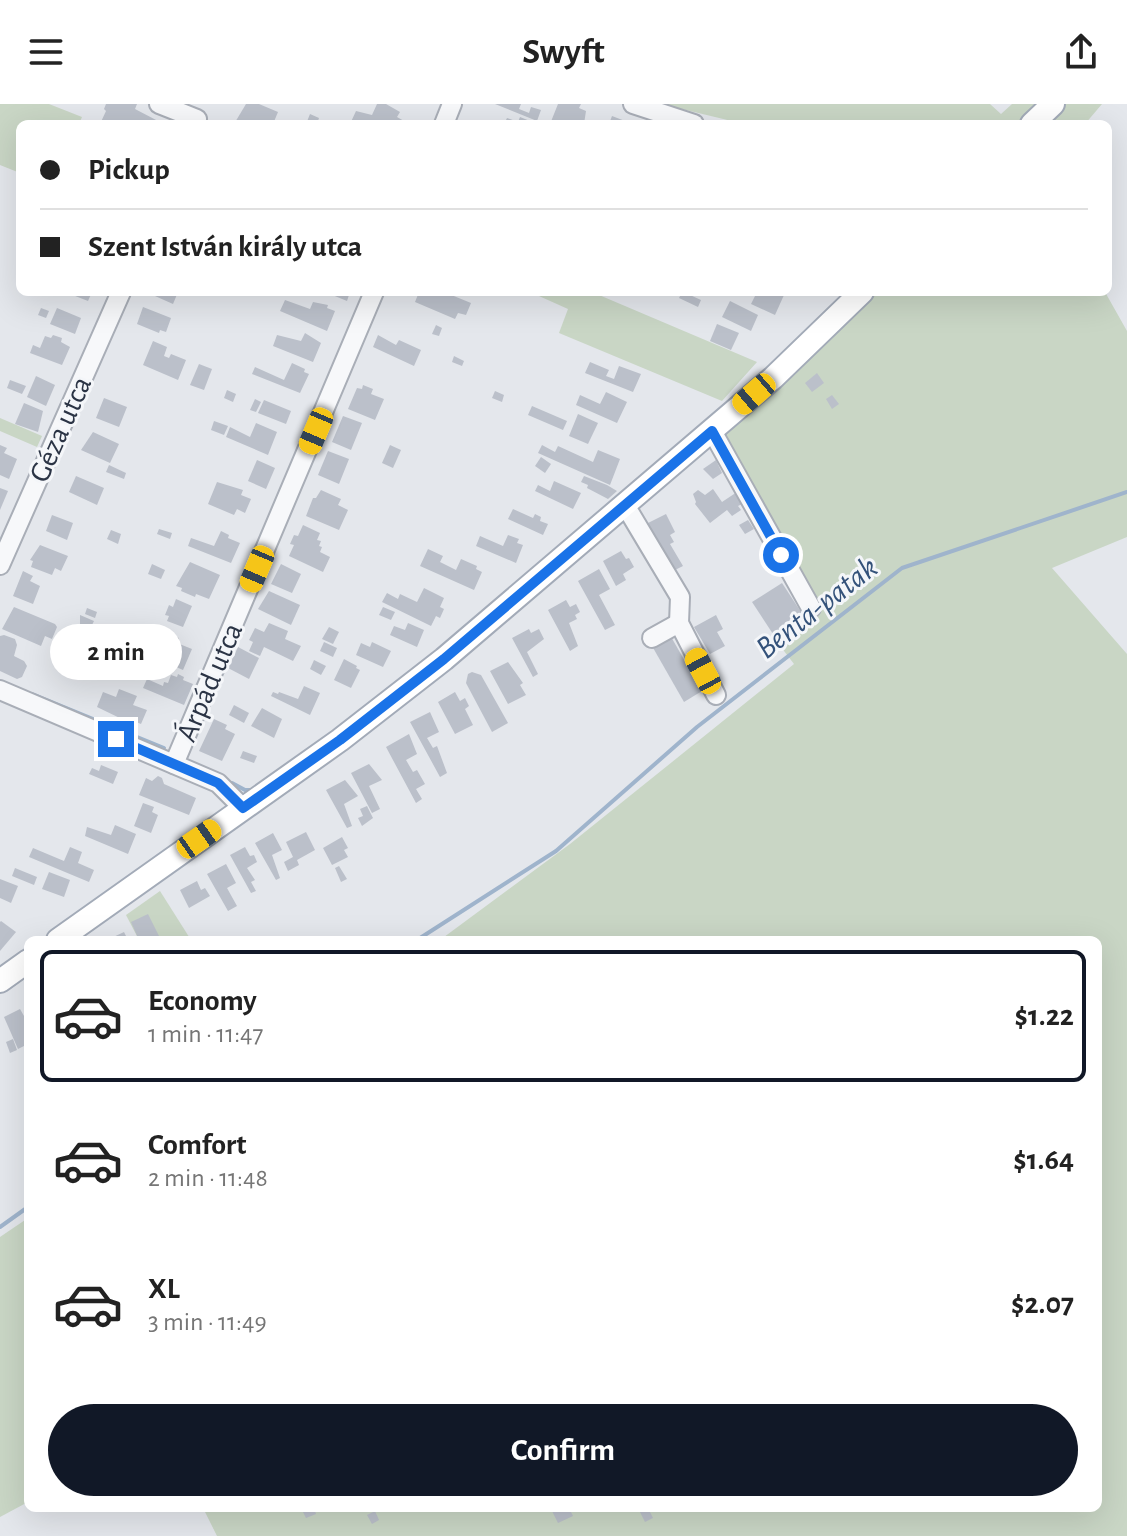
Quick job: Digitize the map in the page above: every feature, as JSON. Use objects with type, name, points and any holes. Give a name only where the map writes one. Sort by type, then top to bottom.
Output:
[{"type":"main road","points":[[1036,120],[1053,104]]},
{"type":"main road","points":[[64,936],[340,740],[434,667],[773,378],[858,296]]},
{"type":"main road","points":[[0,981],[24,964]]},
{"type":"street","points":[[159,104],[198,116]]},
{"type":"street","points":[[633,104],[682,120]]},
{"type":"street","name":"Géza utca","points":[[0,565],[119,296]]},
{"type":"street","name":"Árpád utca","points":[[174,764],[372,296]]},
{"type":"street","points":[[712,431],[811,608]]},
{"type":"street","points":[[625,505],[680,597],[679,623],[716,695]]},
{"type":"street","points":[[652,638],[679,623]]},
{"type":"street","points":[[0,690],[222,785],[243,808]]},
{"type":"green space","points":[[0,104],[49,104],[82,117],[81,120],[16,120],[16,171],[0,165]]},
{"type":"green space","points":[[661,104],[990,104],[1001,114],[1012,104],[1102,104],[1088,120],[727,120]]},
{"type":"green space","points":[[539,296],[601,296],[757,362],[722,401],[559,333],[568,309]]},
{"type":"green space","points":[[858,296],[1107,296],[1127,331],[1127,537],[1052,568],[1127,654],[1127,1536],[217,1536],[205,1512],[1102,1512],[1102,936],[445,936],[570,844],[794,664],[781,647],[821,612],[716,428]]},
{"type":"green space","points":[[0,418],[42,436],[37,447],[0,431]]},
{"type":"green space","points":[[160,891],[188,936],[137,936],[126,915]]},
{"type":"green space","points":[[24,1221],[24,1504],[0,1517],[0,1237]]},
{"type":"building","points":[[106,104],[137,104],[135,109],[156,120],[102,120]]},
{"type":"building","points":[[246,104],[259,104],[278,112],[275,120],[236,120]]},
{"type":"building","points":[[377,104],[386,104],[400,112],[397,117],[402,120],[352,120],[356,111],[372,115]]},
{"type":"building","points":[[495,104],[521,104],[519,109],[529,113],[531,107],[541,110],[535,120]]},
{"type":"building","points":[[558,104],[581,104],[579,108],[586,111],[585,120],[552,120]]},
{"type":"building","points":[[310,114],[319,118],[318,120],[308,120]]},
{"type":"building","points":[[155,296],[176,296],[173,304]]},
{"type":"building","points":[[417,296],[454,296],[471,303],[466,315],[458,313],[455,319],[415,302]]},
{"type":"building","points":[[692,296],[701,300],[698,307],[679,298]]},
{"type":"building","points":[[755,296],[784,296],[775,315],[751,304]]},
{"type":"building","points":[[285,300],[310,309],[313,302],[328,305],[327,308],[335,311],[327,331],[280,311]]},
{"type":"building","points":[[730,301],[758,315],[751,331],[722,317]]},
{"type":"building","points":[[143,307],[171,318],[166,332],[160,330],[159,333],[137,324]]},
{"type":"building","points":[[41,308],[49,311],[46,318],[38,315]]},
{"type":"building","points":[[57,308],[81,318],[75,334],[50,324]]},
{"type":"building","points":[[717,324],[739,333],[731,350],[710,341]]},
{"type":"building","points":[[436,325],[442,328],[439,336],[432,334]]},
{"type":"building","points":[[305,333],[321,343],[313,362],[273,346],[277,335],[301,341]]},
{"type":"building","points":[[53,335],[62,338],[61,342],[70,347],[62,365],[30,353],[33,345],[40,348],[45,336],[51,338]]},
{"type":"building","points":[[378,335],[396,345],[399,340],[421,350],[414,366],[373,347]]},
{"type":"building","points":[[153,341],[167,347],[164,356],[169,358],[171,354],[186,360],[178,380],[143,365]]},
{"type":"building","points":[[454,356],[464,361],[462,366],[452,362]]},
{"type":"building","points":[[590,362],[609,370],[606,376],[614,379],[619,366],[641,374],[633,392],[585,373]]},
{"type":"building","points":[[292,363],[309,374],[300,393],[252,374],[255,367],[284,380]]},
{"type":"building","points":[[199,364],[212,369],[204,390],[190,385]]},
{"type":"building","points":[[817,373],[824,383],[812,392],[805,383]]},
{"type":"building","points":[[36,376],[55,385],[46,406],[27,397]]},
{"type":"building","points":[[10,380],[26,386],[22,394],[7,388]]},
{"type":"building","points":[[363,385],[373,389],[371,394],[384,399],[375,420],[348,409],[357,388],[362,389]]},
{"type":"building","points":[[227,390],[236,394],[233,402],[224,398]]},
{"type":"building","points":[[495,391],[504,395],[502,402],[492,398]]},
{"type":"building","points":[[606,392],[627,402],[617,423],[576,405],[580,395],[600,404]]},
{"type":"building","points":[[832,395],[839,404],[832,409],[826,399]]},
{"type":"building","points":[[104,398],[127,407],[119,427],[96,418]]},
{"type":"building","points":[[255,399],[261,402],[256,412],[250,410]]},
{"type":"building","points":[[264,400],[291,411],[286,424],[258,413]]},
{"type":"building","points":[[24,403],[43,411],[38,432],[15,424]]},
{"type":"building","points":[[532,406],[567,421],[563,430],[528,415]]},
{"type":"building","points":[[578,414],[598,423],[588,444],[569,436]]},
{"type":"building","points":[[343,416],[362,423],[351,450],[332,442]]},
{"type":"building","points":[[214,421],[228,426],[224,435],[211,430]]},
{"type":"building","points":[[256,423],[277,432],[268,455],[226,437],[230,427],[250,437]]},
{"type":"building","points":[[93,432],[119,444],[110,463],[81,450]]},
{"type":"building","points":[[0,445],[7,448],[4,453],[17,459],[9,479],[0,475]]},
{"type":"building","points":[[390,445],[401,450],[393,468],[382,463]]},
{"type":"building","points":[[542,445],[555,452],[558,446],[593,462],[598,450],[620,459],[610,485],[538,453]]},
{"type":"building","points":[[328,451],[349,459],[339,484],[318,475]]},
{"type":"building","points":[[541,457],[551,464],[545,473],[535,466]]},
{"type":"building","points":[[257,460],[275,468],[266,489],[248,481]]},
{"type":"building","points":[[716,460],[722,473],[713,479],[703,469]]},
{"type":"building","points":[[109,465],[126,473],[124,479],[106,472]]},
{"type":"building","points":[[76,476],[104,488],[97,505],[69,492]]},
{"type":"building","points":[[584,476],[617,491],[608,499],[587,488],[588,485],[581,482]]},
{"type":"building","points":[[554,481],[581,493],[573,509],[535,491],[538,485],[550,491]]},
{"type":"building","points":[[217,482],[243,490],[241,495],[251,499],[245,513],[237,509],[234,515],[208,504]]},
{"type":"building","points":[[0,488],[8,491],[0,510]]},
{"type":"building","points":[[713,489],[722,502],[737,492],[744,503],[738,506],[741,510],[732,516],[727,510],[710,523],[695,504],[693,494],[698,490],[705,495]]},
{"type":"building","points":[[321,490],[341,499],[338,505],[348,510],[339,530],[306,516],[313,498]]},
{"type":"building","points":[[513,509],[533,518],[535,514],[541,517],[540,521],[548,524],[543,535],[508,519]]},
{"type":"building","points":[[666,514],[675,532],[670,535],[674,542],[670,544],[683,566],[673,571],[648,523]]},
{"type":"building","points":[[52,515],[73,523],[67,540],[46,531]]},
{"type":"building","points":[[748,520],[754,529],[745,534],[739,525]]},
{"type":"building","points":[[303,525],[320,533],[317,540],[321,541],[320,552],[330,557],[323,572],[289,556],[294,535],[298,536]]},
{"type":"building","points":[[159,529],[172,533],[170,539],[157,534]]},
{"type":"building","points":[[111,530],[121,534],[118,544],[107,539]]},
{"type":"building","points":[[221,531],[240,543],[231,563],[188,546],[191,538],[214,546]]},
{"type":"building","points":[[508,535],[519,539],[517,543],[523,545],[516,563],[476,546],[480,536],[503,546]]},
{"type":"building","points":[[40,545],[68,556],[61,571],[55,568],[52,575],[31,567],[33,561],[30,560]]},
{"type":"building","points":[[428,549],[443,556],[440,562],[456,570],[461,559],[477,566],[476,569],[482,572],[474,590],[420,566]]},
{"type":"building","points":[[621,551],[634,567],[623,574],[626,580],[616,586],[603,561]]},
{"type":"building","points":[[190,562],[220,575],[209,599],[196,594],[195,597],[176,586]]},
{"type":"building","points":[[152,564],[165,570],[161,579],[148,574]]},
{"type":"building","points":[[281,564],[301,574],[292,593],[271,584]]},
{"type":"building","points":[[599,569],[610,589],[599,595],[615,625],[605,630],[578,581]]},
{"type":"building","points":[[23,571],[33,576],[30,581],[40,586],[33,604],[13,596]]},
{"type":"building","points":[[782,583],[803,615],[773,634],[752,602]]},
{"type":"building","points":[[424,588],[444,598],[440,618],[436,616],[431,626],[382,602],[387,593],[398,599],[400,594],[417,602]]},
{"type":"building","points":[[269,591],[300,605],[291,625],[258,609]]},
{"type":"building","points":[[176,599],[192,606],[183,627],[167,621],[169,616],[165,615]]},
{"type":"building","points":[[566,600],[570,607],[576,604],[580,612],[575,615],[577,619],[569,623],[578,646],[570,651],[548,610]]},
{"type":"building","points":[[14,607],[55,624],[57,627],[52,639],[45,636],[41,646],[2,629]]},
{"type":"building","points":[[383,607],[395,612],[391,620],[379,615]]},
{"type":"building","points":[[87,608],[97,612],[95,618],[85,614]]},
{"type":"building","points":[[80,615],[94,621],[90,629],[80,624]]},
{"type":"building","points":[[716,615],[723,629],[717,632],[725,646],[710,654],[694,627]]},
{"type":"building","points":[[269,623],[288,631],[285,639],[301,646],[293,661],[264,647],[260,656],[249,651],[253,642],[249,640],[255,628],[264,632]]},
{"type":"building","points":[[408,623],[424,630],[417,647],[390,635],[394,626],[405,630]]},
{"type":"building","points":[[329,627],[339,632],[333,644],[322,639]]},
{"type":"building","points":[[160,629],[179,638],[177,643],[192,649],[183,670],[153,657]]},
{"type":"building","points":[[529,629],[531,633],[539,629],[544,639],[527,652],[538,674],[533,677],[512,638]]},
{"type":"building","points":[[670,635],[702,691],[684,702],[652,646]]},
{"type":"building","points":[[0,636],[15,639],[14,656],[27,666],[22,677],[17,679],[0,671]]},
{"type":"building","points":[[324,642],[337,648],[333,657],[320,651]]},
{"type":"building","points":[[372,642],[391,651],[383,667],[356,655],[361,643],[370,647]]},
{"type":"building","points":[[238,647],[259,658],[249,679],[228,668]]},
{"type":"building","points":[[344,659],[360,670],[351,688],[334,680]]},
{"type":"building","points":[[314,660],[326,666],[321,675],[310,669]]},
{"type":"building","points":[[508,662],[523,683],[520,685],[526,695],[508,704],[490,671]]},
{"type":"building","points":[[72,665],[80,668],[78,675],[70,672]]},
{"type":"building","points":[[178,674],[193,684],[184,705],[143,688],[147,679],[163,686],[171,675],[177,677]]},
{"type":"building","points":[[468,674],[481,675],[508,723],[492,732],[466,683]]},
{"type":"building","points":[[304,686],[320,693],[310,715],[271,696],[273,692],[279,692],[298,699]]},
{"type":"building","points":[[119,689],[137,696],[133,705],[147,710],[141,724],[129,719],[128,722],[97,707],[103,692],[116,697]]},
{"type":"building","points":[[455,692],[460,701],[465,698],[469,706],[465,709],[473,725],[455,734],[438,702]]},
{"type":"building","points":[[234,705],[249,713],[244,723],[229,715]]},
{"type":"building","points":[[262,708],[282,719],[274,738],[251,726]]},
{"type":"building","points":[[430,712],[439,732],[427,738],[433,748],[437,746],[447,773],[440,777],[410,722]]},
{"type":"building","points":[[214,719],[227,725],[225,729],[235,734],[222,761],[199,751]]},
{"type":"building","points":[[409,734],[417,754],[406,760],[413,772],[417,770],[425,784],[416,789],[422,799],[416,803],[386,747]]},
{"type":"building","points":[[243,751],[257,756],[254,763],[240,758]]},
{"type":"building","points":[[369,764],[382,780],[369,786],[380,809],[372,813],[351,773]]},
{"type":"building","points":[[101,765],[118,772],[113,784],[89,774],[92,768],[99,771]]},
{"type":"building","points":[[158,776],[164,784],[196,798],[189,815],[139,795],[146,778],[152,781]]},
{"type":"building","points":[[345,780],[358,796],[344,804],[352,826],[347,828],[326,790]]},
{"type":"building","points":[[143,803],[154,807],[152,812],[158,815],[151,833],[134,826]]},
{"type":"building","points":[[367,806],[373,818],[362,826],[358,818],[363,816],[360,809]]},
{"type":"building","points":[[115,825],[136,834],[128,854],[85,836],[87,827],[111,835]]},
{"type":"building","points":[[306,832],[315,850],[297,860],[299,865],[288,871],[284,862],[293,857],[286,842]]},
{"type":"building","points":[[273,833],[282,850],[272,855],[280,878],[276,880],[255,843]]},
{"type":"building","points":[[342,837],[348,848],[344,850],[348,857],[332,865],[323,848]]},
{"type":"building","points":[[70,847],[82,852],[78,863],[94,870],[89,882],[29,857],[33,848],[64,861]]},
{"type":"building","points":[[245,847],[257,862],[247,868],[255,880],[251,882],[256,891],[251,893],[230,855]]},
{"type":"building","points":[[226,864],[236,883],[227,888],[237,906],[228,911],[207,874]]},
{"type":"building","points":[[339,866],[347,879],[341,882],[335,868]]},
{"type":"building","points":[[15,868],[37,877],[34,885],[12,876]]},
{"type":"building","points":[[49,872],[70,880],[64,897],[42,889]]},
{"type":"building","points":[[0,879],[18,886],[11,903],[0,898]]},
{"type":"building","points":[[197,881],[201,890],[205,888],[210,896],[189,908],[180,890]]},
{"type":"building","points":[[148,914],[159,936],[137,936],[131,922]]},
{"type":"building","points":[[0,922],[16,932],[0,951]]},
{"type":"building","points":[[20,1009],[24,1016],[24,1046],[18,1049],[4,1017]]},
{"type":"building","points":[[13,1039],[17,1050],[10,1053],[6,1042]]},
{"type":"building","points":[[303,1512],[315,1512],[316,1514],[306,1518]]},
{"type":"building","points":[[375,1512],[379,1520],[372,1524],[367,1515]]},
{"type":"building","points":[[552,1512],[571,1512],[573,1516],[558,1523]]},
{"type":"building","points":[[640,1512],[650,1512],[653,1518],[645,1522]]},
{"type":"waterway","name":"Benta-patak","points":[[423,936],[556,851],[697,727],[902,568],[1127,492]]},
{"type":"waterway","points":[[32,694],[164,748]]},
{"type":"waterway","points":[[232,783],[252,790]]},
{"type":"waterway","name":"Benta-patak","points":[[0,1227],[24,1210]]},
{"type":"route","points":[[116,739],[218,783],[243,808],[393,700],[712,431],[781,555]]}]
